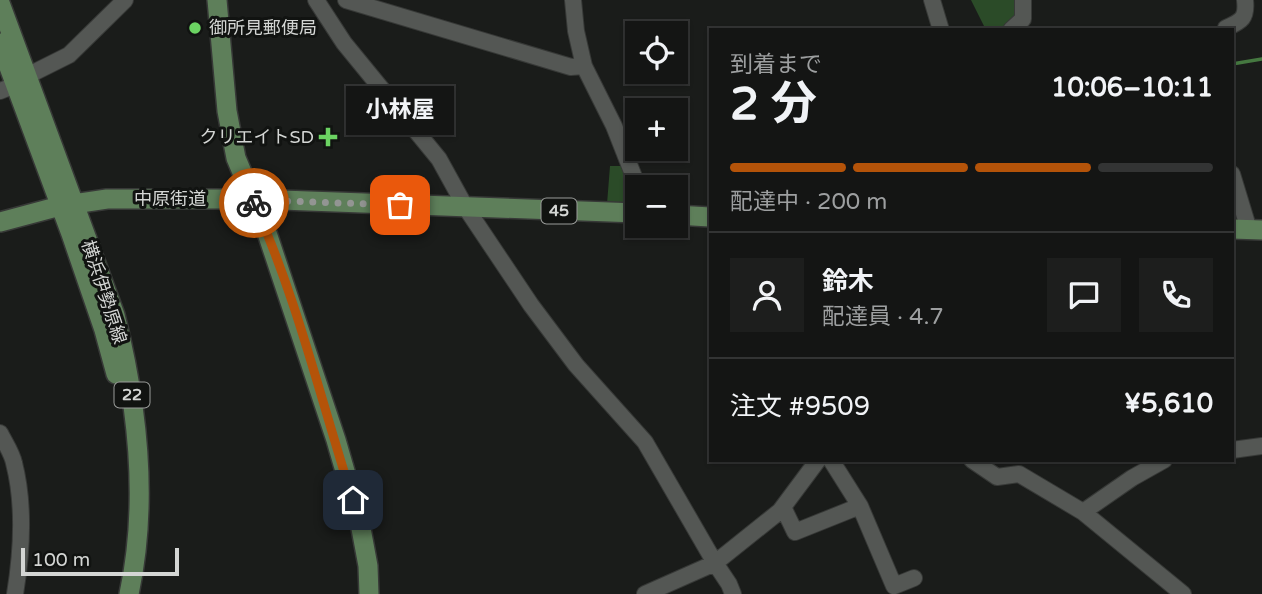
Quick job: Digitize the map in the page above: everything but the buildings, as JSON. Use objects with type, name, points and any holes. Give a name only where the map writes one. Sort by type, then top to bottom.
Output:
[{"type":"main road","points":[[217,0],[230,134],[236,158],[286,288],[336,440],[360,523],[368,566],[369,594]]},
{"type":"main road","name":"横浜伊勢原線","points":[[0,3],[14,84]]},
{"type":"main road","name":"横浜伊勢原線","points":[[0,43],[14,84],[115,314],[127,362],[135,411],[139,466],[138,540],[129,594]]},
{"type":"main road","name":"中原街道","points":[[0,222],[67,205],[107,200],[253,200],[625,213]]},
{"type":"main road","name":"横浜伊勢原線","points":[[67,205],[104,330],[122,409],[127,466],[124,545],[117,594]]},
{"type":"main road","points":[[688,216],[709,217]]},
{"type":"street","points":[[14,84],[69,55],[125,0]]},
{"type":"street","points":[[316,0],[344,43],[439,159],[466,208],[531,305],[576,365],[645,442],[730,584],[733,594]]},
{"type":"street","points":[[346,0],[571,67],[583,65]]},
{"type":"street","points":[[573,0],[583,65],[614,126],[633,175]]},
{"type":"street","points":[[932,0],[940,28]]},
{"type":"street","points":[[1013,28],[1023,19],[1023,0]]},
{"type":"street","points":[[1226,28],[1241,22],[1245,16],[1245,0]]},
{"type":"street","points":[[1234,181],[1248,230]]},
{"type":"street","points":[[0,433],[14,461],[21,510],[21,561],[15,594]]},
{"type":"street","points":[[1234,450],[1262,446]]},
{"type":"street","points":[[645,594],[715,563],[783,507],[817,462]]},
{"type":"street","points":[[832,462],[860,506],[894,586],[914,578]]},
{"type":"street","points":[[975,462],[998,477],[1019,474],[1083,512],[1183,594]]},
{"type":"street","points":[[1083,512],[1160,462]]},
{"type":"street","points":[[783,507],[795,532],[860,506]]},
{"type":"green space","points":[[971,0],[1021,0],[1019,17],[1005,28],[985,28]]},
{"type":"green space","points":[[610,166],[621,166],[625,175],[625,204],[607,204]]},
{"type":"waterway","points":[[1234,64],[1262,59]]},
{"type":"way so far","points":[[254,203],[253,200],[400,205]]},
{"type":"place","name":"御所見郵便局","points":[[195,28]]},
{"type":"place","name":"クリエイトSD","points":[[328,137]]},
{"type":"place","name":"小林屋","points":[[400,205]]},
{"type":"route","points":[[254,203],[286,288],[353,500]]}]
